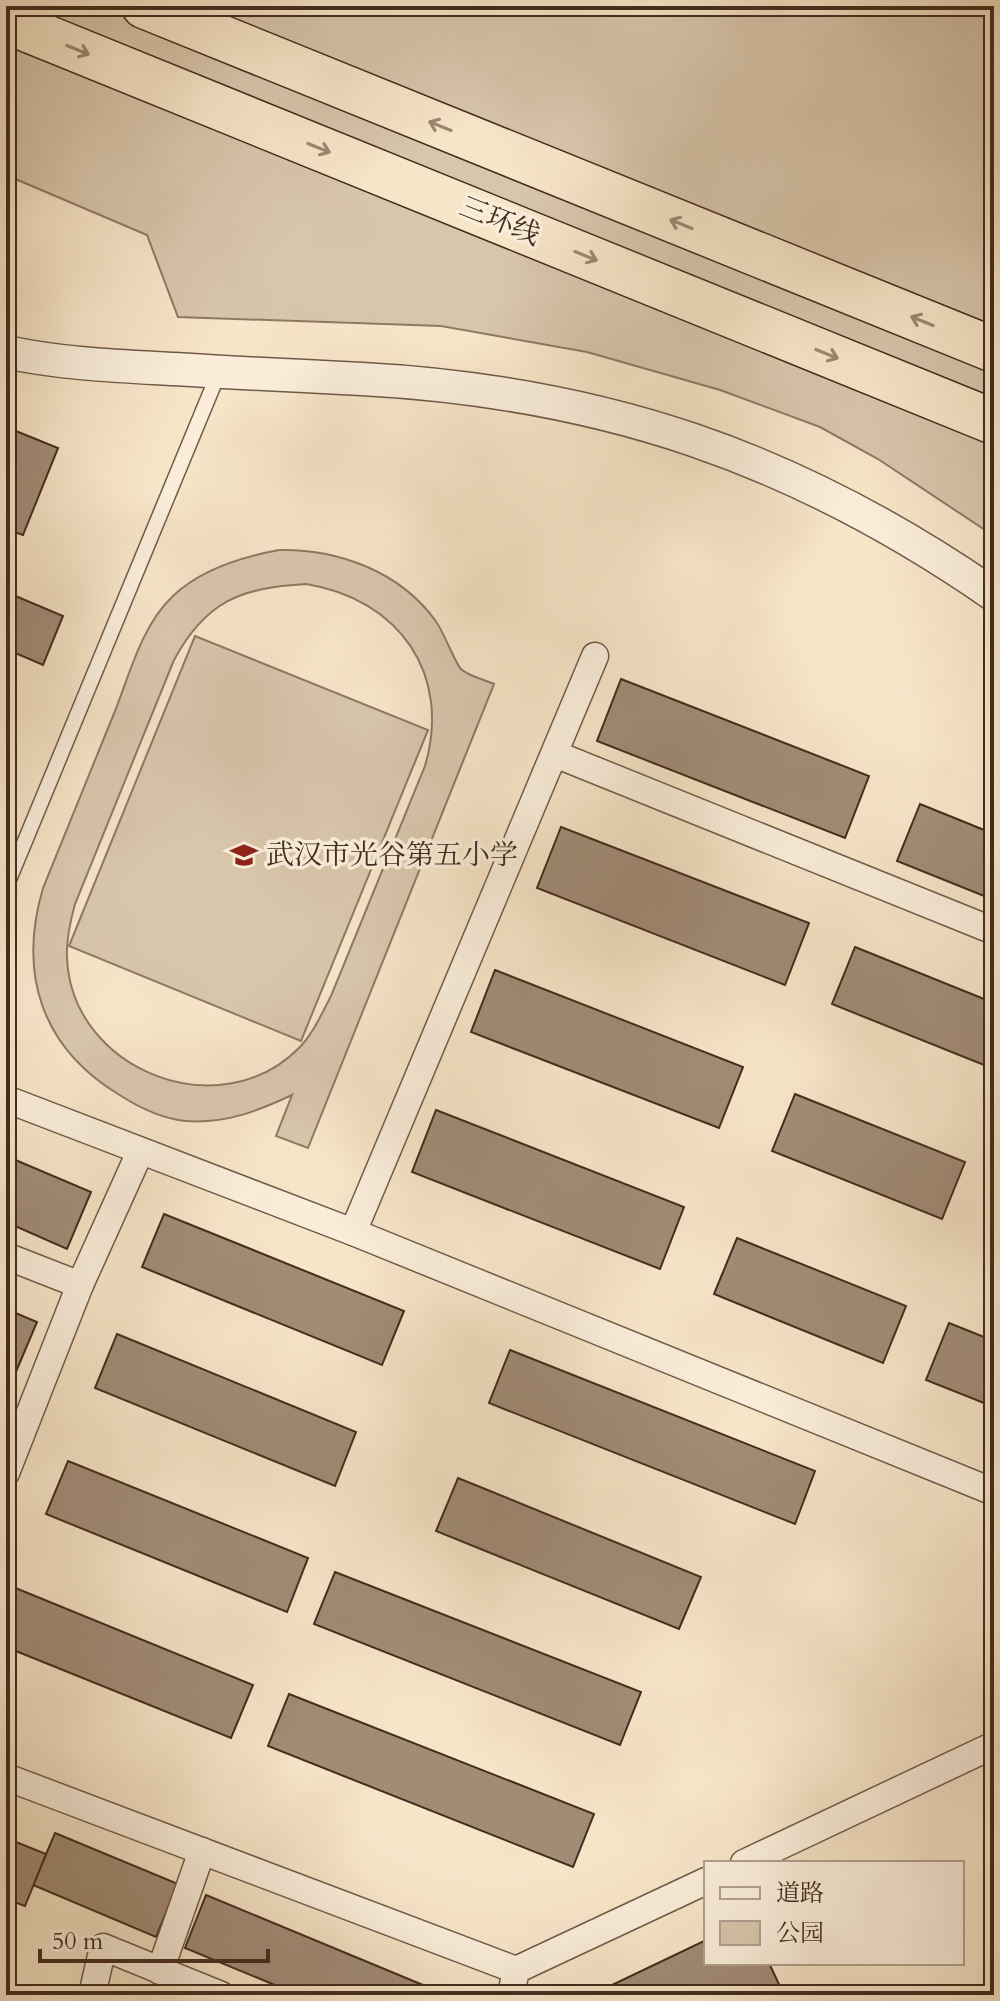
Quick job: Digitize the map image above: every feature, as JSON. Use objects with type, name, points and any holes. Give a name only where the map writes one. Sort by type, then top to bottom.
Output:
[{"type":"highway","points":[[144,6],[994,350]]},
{"type":"highway","name":"三环线","points":[[6,21],[994,422]]},
{"type":"street","points":[[6,352],[80,364],[363,379],[488,391],[541,399],[657,426],[724,450],[857,509],[920,545],[994,595]]},
{"type":"street","points":[[353,1232],[595,656]]},
{"type":"street","points":[[555,754],[994,931]]},
{"type":"street","points":[[6,1099],[353,1232],[994,1492]]},
{"type":"street","points":[[6,1473],[15,1425],[140,1152]]},
{"type":"street","points":[[6,1256],[80,1285]]},
{"type":"street","points":[[748,1861],[994,1745]]},
{"type":"street","points":[[6,1777],[202,1851],[513,1982],[704,1882]]},
{"type":"street","points":[[160,1971],[202,1851]]},
{"type":"street","points":[[92,1995],[103,1947],[221,1995]]},
{"type":"lane","points":[[6,887],[219,372]]},
{"type":"green space","points":[[6,6],[994,6],[994,536],[878,459],[820,427],[720,390],[587,352],[441,326],[178,317],[147,235],[13,178],[6,183]]},
{"type":"green space","points":[[279,550],[323,554],[366,566],[385,576],[404,588],[435,620],[461,669],[494,684],[308,1148],[276,1136],[292,1095],[241,1115],[186,1121],[142,1108],[118,1094],[70,1054],[54,1031],[42,1005],[35,978],[33,949],[43,888],[145,635],[162,608],[196,578],[222,566]],"holes":[[[306,584],[339,592],[368,606],[392,624],[410,646],[424,672],[431,701],[431,732],[425,766],[331,996],[299,1048],[267,1072],[230,1084],[192,1084],[155,1075],[122,1057],[94,1031],[75,998],[67,958],[75,904],[174,660],[199,624],[227,601],[262,589]]]},
{"type":"green space","points":[[195,636],[428,730],[301,1041],[69,946]]},
{"type":"building","points":[[6,427],[58,448],[23,535],[6,529]]},
{"type":"building","points":[[6,592],[63,616],[43,665],[6,649]]},
{"type":"building","points":[[621,679],[869,776],[845,838],[597,741]]},
{"type":"building","points":[[920,804],[994,834],[994,900],[897,861]]},
{"type":"building","points":[[561,827],[809,923],[785,985],[537,888]]},
{"type":"building","points":[[855,947],[994,1003],[994,1069],[832,1004]]},
{"type":"building","points":[[495,970],[743,1067],[719,1128],[471,1032]]},
{"type":"building","points":[[795,1094],[965,1162],[942,1219],[772,1151]]},
{"type":"building","points":[[436,1110],[684,1207],[660,1269],[412,1172]]},
{"type":"building","points":[[6,1156],[91,1192],[67,1249],[6,1222]]},
{"type":"building","points":[[164,1214],[404,1311],[382,1365],[142,1267]]},
{"type":"building","points":[[737,1238],[906,1306],[883,1363],[714,1294]]},
{"type":"building","points":[[6,1309],[37,1322],[13,1379],[6,1376]]},
{"type":"building","points":[[949,1323],[994,1341],[994,1407],[926,1380]]},
{"type":"building","points":[[117,1334],[356,1432],[335,1486],[95,1388]]},
{"type":"building","points":[[510,1350],[815,1471],[795,1524],[489,1403]]},
{"type":"building","points":[[68,1461],[308,1558],[287,1612],[46,1514]]},
{"type":"building","points":[[458,1478],[701,1577],[679,1629],[436,1531]]},
{"type":"building","points":[[335,1572],[641,1692],[620,1745],[314,1624]]},
{"type":"building","points":[[13,1587],[253,1685],[231,1738],[6,1647],[6,1604]]},
{"type":"building","points":[[289,1694],[594,1814],[573,1867],[268,1746]]},
{"type":"building","points":[[55,1833],[178,1884],[156,1937],[33,1885]]},
{"type":"building","points":[[6,1838],[46,1854],[25,1906],[6,1899]]},
{"type":"building","points":[[206,1895],[447,1995],[299,1995],[185,1948]]},
{"type":"building","points":[[704,1941],[704,1965],[770,1965],[784,1995],[617,1995],[612,1985]]},
{"type":"place","name":"武汉市光谷第五小学","points":[[244,855]]}]
